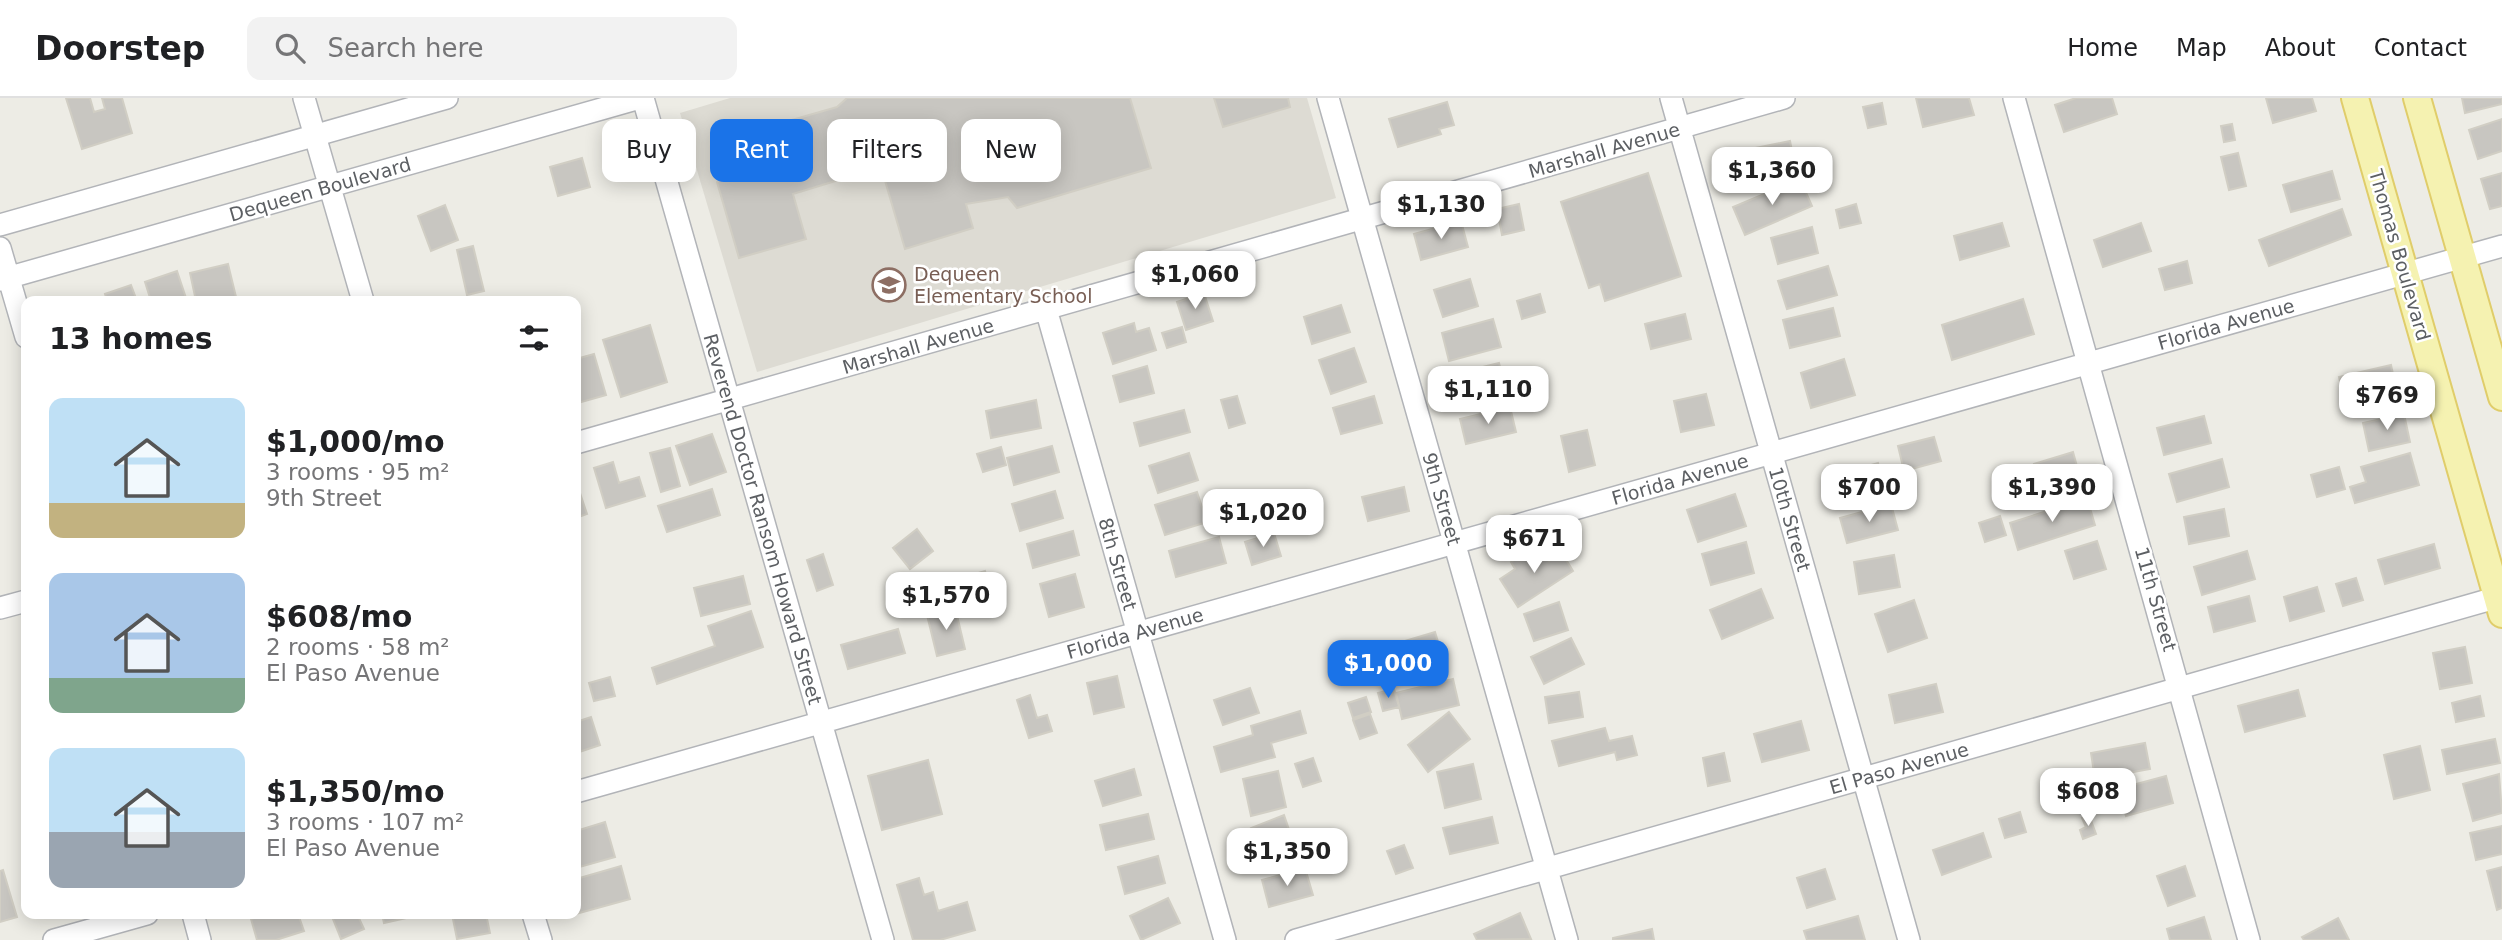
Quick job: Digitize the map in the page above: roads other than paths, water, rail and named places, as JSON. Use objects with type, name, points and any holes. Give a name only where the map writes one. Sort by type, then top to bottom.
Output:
[{"type":"main road","name":"Thomas Boulevard","points":[[2355,98],[2500,602]]},
{"type":"main road","points":[[2417,98],[2502,397]]},
{"type":"street","points":[[304,98],[362,296]]},
{"type":"street","points":[[0,225],[447,98]]},
{"type":"street","name":"Dequeen Boulevard","points":[[4,279],[641,98]]},
{"type":"street","name":"Reverend Doctor Ransom Howard Street","points":[[641,98],[883,940]]},
{"type":"street","name":"9th Street","points":[[1328,98],[1567,940]]},
{"type":"street","name":"10th Street","points":[[1671,98],[1909,940]]},
{"type":"street","name":"Marshall Avenue","points":[[581,442],[1784,98]]},
{"type":"street","name":"11th Street","points":[[2014,98],[2249,940]]},
{"type":"street","name":"Florida Avenue","points":[[581,791],[2502,246]]},
{"type":"street","points":[[0,248],[4,279],[21,324]]},
{"type":"street","name":"8th Street","points":[[1046,309],[1225,940]]},
{"type":"street","points":[[0,608],[21,602]]},
{"type":"street","name":"El Paso Avenue","points":[[1296,940],[2180,688],[2500,602]]},
{"type":"street","points":[[54,940],[129,919]]},
{"type":"street","points":[[194,919],[200,940]]},
{"type":"street","points":[[535,919],[541,940]]},
{"type":"place","name":"Dequeen Elementary School","points":[[889,285]]}]
